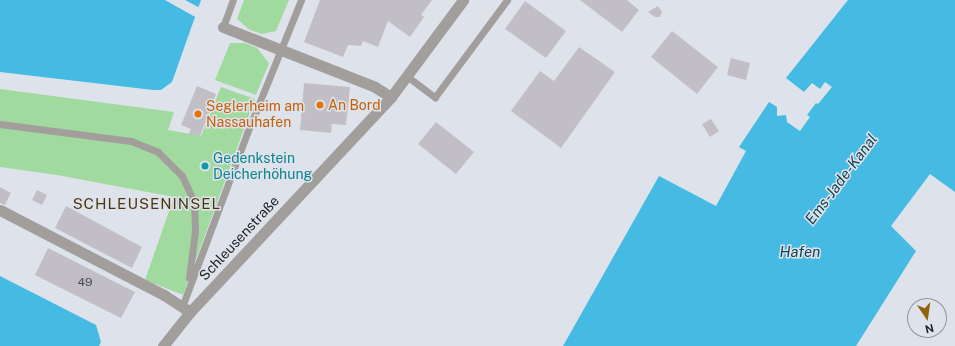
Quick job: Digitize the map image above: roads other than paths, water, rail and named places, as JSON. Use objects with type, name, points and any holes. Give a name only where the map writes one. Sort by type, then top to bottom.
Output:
[{"type":"street","name":"Schleusenstraße","points":[[163,346],[186,310],[391,97],[463,0]]},
{"type":"street","points":[[223,27],[375,87],[391,97]]},
{"type":"street","points":[[0,210],[164,294],[186,310]]},
{"type":"lane","points":[[223,27],[233,0]]},
{"type":"lane","points":[[188,290],[280,49],[301,0]]},
{"type":"lane","points":[[408,76],[435,97],[506,0]]},
{"type":"lane","points":[[0,124],[130,141],[158,152],[182,176],[194,202],[195,231],[186,310]]},
{"type":"water","points":[[0,0],[201,0],[172,82],[161,90],[153,90],[0,72]]},
{"type":"water","name":"Hafen","points":[[848,0],[955,0],[955,192],[930,174],[891,226],[916,251],[856,346],[563,346],[659,176],[716,206],[746,151],[739,147],[769,102],[777,107],[777,116],[786,115],[787,122],[800,131],[810,117],[807,115],[816,103],[818,104],[832,87],[825,82],[820,89],[812,83],[804,92],[786,78]]},
{"type":"water","points":[[0,276],[96,325],[101,342],[99,346],[0,346]]},
{"type":"place","name":"An Bord","points":[[320,105]]},
{"type":"place","name":"Seglerheim am Nassauhafen","points":[[198,114]]},
{"type":"place","name":"Gedenkstein Deicherhöhung","points":[[205,166]]},
{"type":"district","name":"SCHLEUSENINSEL","points":[[147,204]]},
{"type":"water label","name":"Ems-Jade-Kanal","points":[[841,179]]}]
